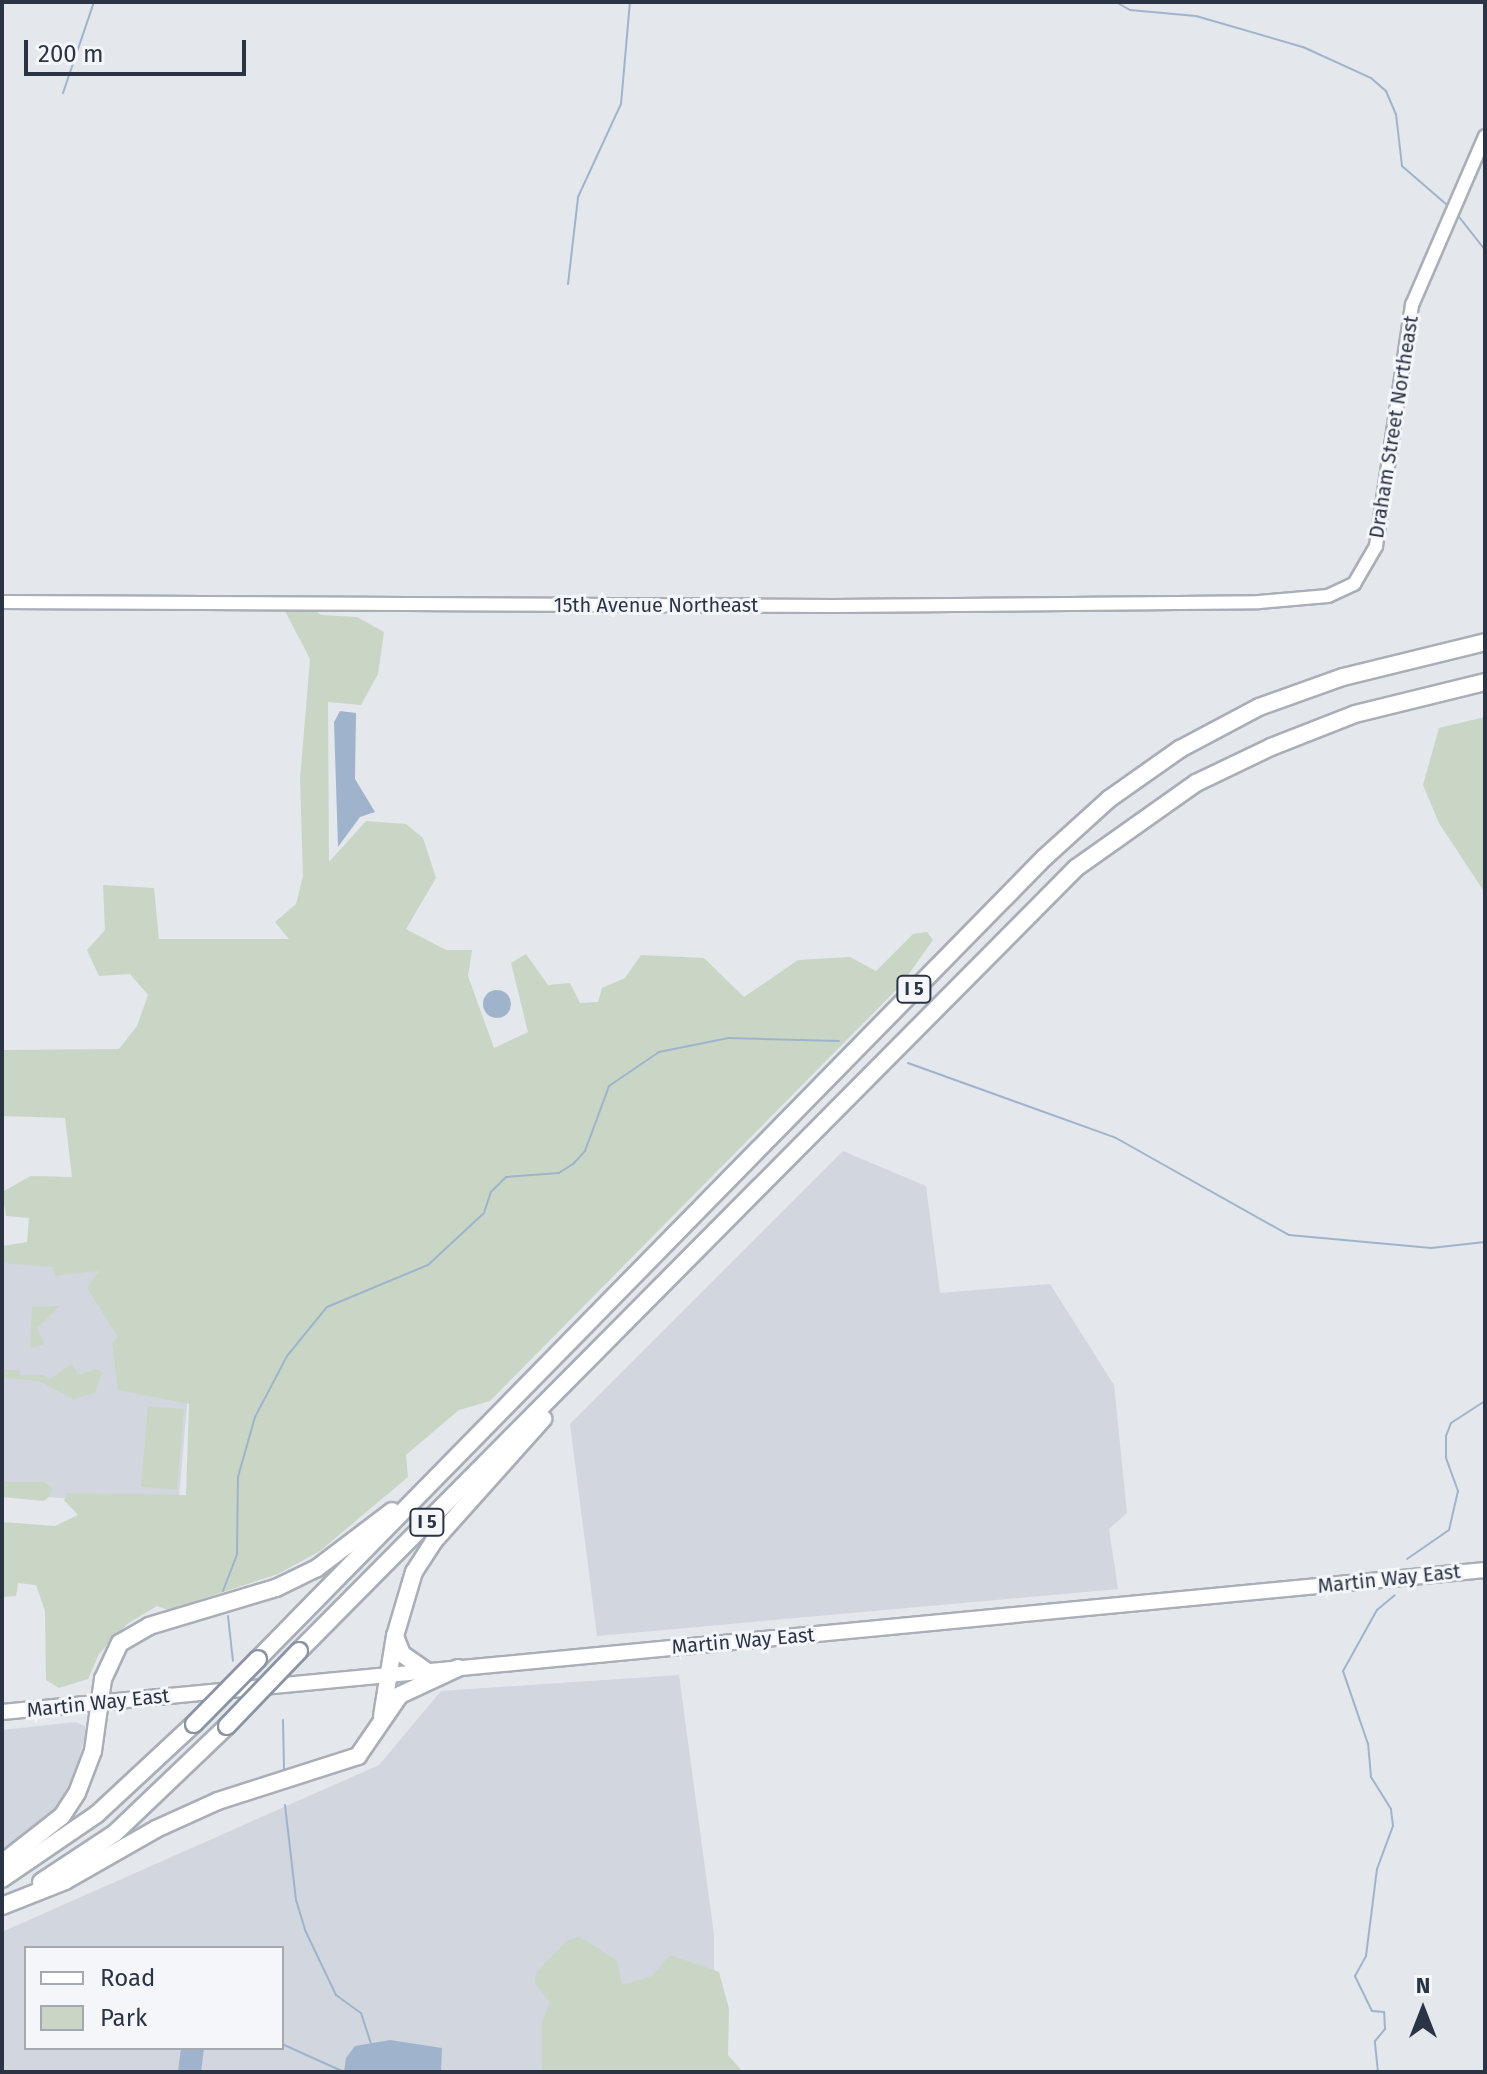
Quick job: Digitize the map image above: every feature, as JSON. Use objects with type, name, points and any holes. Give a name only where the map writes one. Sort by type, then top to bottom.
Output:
[{"type":"highway","name":"I 5","points":[[2,1879],[97,1814],[194,1724],[1032,869],[1109,799],[1180,749],[1259,707],[1343,677],[1485,642]]},
{"type":"highway","name":"I 5","points":[[2,1905],[115,1833],[227,1726],[1031,909],[1100,849],[1196,783],[1271,747],[1355,714],[1485,682]]},
{"type":"highway","points":[[381,1726],[395,1636],[414,1572],[434,1541],[544,1417],[554,1393]]},
{"type":"highway","points":[[2,1863],[70,1805],[93,1751],[96,1703],[113,1652],[129,1636],[276,1588],[317,1568],[435,1478]]},
{"type":"highway","points":[[395,1636],[402,1654],[426,1671]]},
{"type":"highway","points":[[2,1905],[65,1881],[156,1829],[218,1801],[336,1766],[358,1756],[400,1695],[458,1668]]},
{"type":"main road","name":"Martin Way East","points":[[2,1712],[1485,1570]]},
{"type":"street","name":"Draham Street Northeast","points":[[1310,599],[1350,587],[1372,557],[1412,305],[1485,136]]},
{"type":"street","name":"15th Avenue Northeast","points":[[2,602],[833,606],[1310,599]]},
{"type":"shaded area","points":[[843,1151],[926,1186],[940,1293],[1050,1284],[1114,1385],[1127,1513],[1109,1529],[1118,1589],[597,1636],[570,1424]]},
{"type":"shaded area","points":[[2,1260],[198,1277],[178,1508],[2,1493]]},
{"type":"shaded area","points":[[679,1675],[714,1935],[714,2072],[2,2072],[2,1932],[379,1765],[441,1691]]},
{"type":"shaded area","points":[[75,1722],[85,1726],[86,1733],[69,1794],[42,1825],[2,1855],[2,1730]]},
{"type":"green space","points":[[314,609],[321,615],[357,617],[384,632],[378,674],[361,705],[328,702],[329,862],[366,821],[406,824],[423,838],[436,878],[406,929],[446,950],[472,950],[468,976],[494,1048],[528,1032],[511,963],[526,954],[548,985],[570,983],[580,1003],[598,1002],[602,988],[625,978],[641,955],[704,958],[744,997],[798,960],[850,957],[876,971],[913,934],[927,932],[933,940],[901,985],[490,1401],[459,1410],[406,1455],[408,1477],[320,1551],[278,1574],[168,1610],[157,1606],[127,1624],[99,1654],[88,1679],[59,1688],[46,1680],[45,1611],[36,1585],[18,1583],[16,1596],[2,1597],[2,1522],[55,1526],[78,1515],[64,1500],[68,1493],[186,1495],[189,1404],[118,1390],[112,1343],[118,1337],[87,1288],[99,1271],[55,1276],[53,1267],[2,1263],[2,1246],[27,1242],[29,1218],[6,1216],[2,1192],[31,1176],[72,1177],[65,1118],[2,1116],[2,1050],[119,1049],[137,1026],[148,995],[130,974],[99,976],[87,950],[105,930],[103,885],[154,888],[159,939],[289,939],[275,922],[296,904],[303,876],[300,779],[310,659],[285,611]]},
{"type":"green space","points":[[1485,717],[1485,893],[1439,823],[1423,785],[1439,728]]},
{"type":"green space","points":[[60,1306],[37,1328],[44,1344],[30,1348],[32,1307]]},
{"type":"green space","points":[[72,1364],[78,1375],[96,1369],[102,1372],[95,1393],[73,1399],[39,1381],[2,1378],[2,1370],[20,1370],[20,1375],[44,1375],[48,1380]]},
{"type":"green space","points":[[148,1406],[184,1409],[177,1490],[141,1487]]},
{"type":"green space","points":[[2,1482],[44,1482],[52,1488],[50,1496],[44,1501],[2,1497]]},
{"type":"green space","points":[[580,1937],[617,1961],[622,1985],[652,1976],[670,1955],[719,1972],[729,2009],[728,2055],[743,2072],[542,2072],[542,2022],[550,2002],[535,1984],[536,1973],[566,1941]]},
{"type":"water","points":[[340,711],[356,713],[355,779],[375,812],[360,817],[338,847],[334,722]]},
{"type":"water","points":[[497,990],[507,994],[511,1004],[507,1014],[497,1018],[487,1014],[483,1004],[487,994]]},
{"type":"water","points":[[390,2040],[442,2048],[441,2072],[344,2072],[346,2058],[355,2046]]},
{"type":"water","points":[[181,2050],[204,2050],[201,2072],[178,2072]]},
{"type":"waterway","points":[[63,93],[94,2]]},
{"type":"waterway","points":[[568,284],[578,197],[621,104],[630,2]]},
{"type":"waterway","points":[[1116,2],[1130,10],[1196,16],[1303,47],[1371,78],[1386,91],[1396,114],[1402,166],[1446,204]]},
{"type":"waterway","points":[[1456,213],[1485,250]]},
{"type":"waterway","points":[[223,1591],[237,1554],[238,1477],[255,1417],[287,1356],[327,1307],[428,1265],[484,1213],[491,1192],[506,1177],[559,1173],[573,1164],[585,1151],[609,1086],[659,1052],[729,1038],[839,1041]]},
{"type":"waterway","points":[[908,1063],[1116,1138],[1289,1235],[1431,1248],[1485,1242]]},
{"type":"waterway","points":[[1407,1559],[1449,1530],[1458,1491],[1446,1458],[1446,1436],[1451,1423],[1485,1401]]},
{"type":"waterway","points":[[1378,2072],[1375,2041],[1385,2029],[1384,2012],[1372,2011],[1355,1976],[1366,1956],[1377,1869],[1393,1826],[1391,1809],[1371,1777],[1368,1744],[1343,1671],[1377,1610],[1395,1595]]},
{"type":"waterway","points":[[228,1616],[233,1661]]},
{"type":"waterway","points":[[283,1720],[284,1769]]},
{"type":"waterway","points":[[285,1805],[296,1900],[305,1930],[336,1995],[361,2013],[371,2044]]},
{"type":"waterway","points":[[284,2045],[344,2072]]}]
